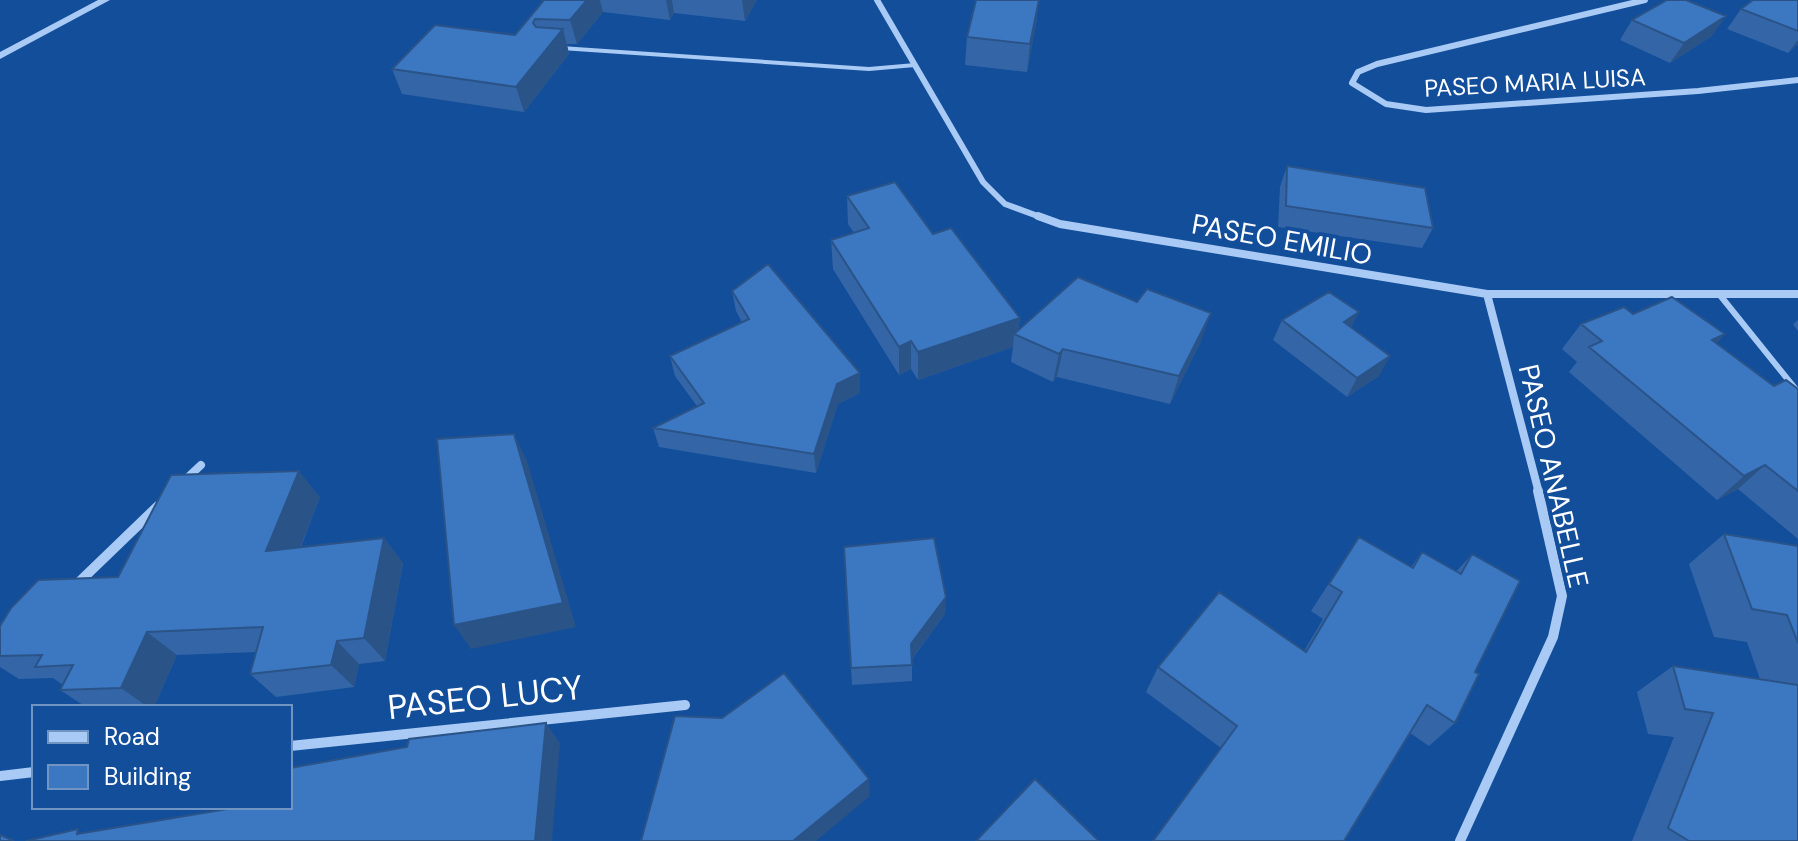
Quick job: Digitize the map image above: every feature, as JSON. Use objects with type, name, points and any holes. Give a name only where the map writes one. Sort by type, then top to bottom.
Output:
[{"type":"street","points":[[0,56],[105,0]]},
{"type":"street","name":"PASEO EMILIO","points":[[877,0],[983,182],[1005,204],[1060,224],[1487,294],[1798,294]]},
{"type":"street","name":"PASEO MARIA LUISA","points":[[1645,0],[1377,64],[1358,72],[1352,83],[1368,98],[1396,108],[1426,110],[1698,91],[1798,80]]},
{"type":"street","name":"PASEO ANABELLE","points":[[1460,841],[1553,637],[1562,596],[1527,441],[1487,294]]},
{"type":"street","points":[[180,485],[201,465]]},
{"type":"street","points":[[67,594],[170,495]]},
{"type":"street","name":"PASEO LUCY","points":[[292,746],[685,705]]},
{"type":"street","points":[[0,776],[32,772]]},
{"type":"lane","points":[[561,48],[869,69],[915,65]]},
{"type":"lane","points":[[1719,294],[1798,392]]},
{"type":"building","points":[[544,0],[587,0],[570,20],[535,19],[533,23],[536,27],[563,29],[516,87],[392,69],[435,25],[515,35]]},
{"type":"building","points":[[976,0],[1039,0],[1030,44],[967,37]]},
{"type":"building","points":[[1667,0],[1686,0],[1726,16],[1684,43],[1632,20]]},
{"type":"building","points":[[1753,0],[1798,0],[1798,31],[1741,9]]},
{"type":"building","points":[[1287,166],[1425,188],[1433,228],[1286,206]]},
{"type":"building","points":[[895,182],[933,234],[951,228],[1020,318],[918,352],[911,341],[899,347],[831,240],[869,228],[847,196]]},
{"type":"building","points":[[768,264],[860,373],[837,384],[814,454],[653,428],[704,403],[670,356],[749,319],[732,291]]},
{"type":"building","points":[[1078,277],[1137,302],[1147,289],[1211,313],[1179,376],[1063,349],[1059,354],[1014,334]]},
{"type":"building","points":[[1329,292],[1359,312],[1344,322],[1390,356],[1357,378],[1282,320]]},
{"type":"building","points":[[1672,297],[1725,334],[1712,340],[1774,386],[1786,380],[1798,389],[1798,491],[1765,465],[1744,476],[1589,347],[1602,341],[1581,324],[1624,307],[1633,314]]},
{"type":"building","points":[[514,434],[563,603],[454,625],[437,439]]},
{"type":"building","points":[[299,471],[266,551],[384,538],[364,638],[337,641],[331,665],[250,674],[263,627],[147,632],[121,688],[60,690],[73,665],[35,667],[42,655],[0,656],[0,626],[11,608],[38,580],[118,577],[171,475]]},
{"type":"building","points":[[1724,534],[1798,546],[1798,643],[1787,615],[1752,609]]},
{"type":"building","points":[[1359,537],[1413,568],[1422,552],[1461,574],[1472,554],[1520,581],[1475,672],[1479,674],[1455,723],[1427,705],[1344,841],[1153,841],[1237,726],[1158,667],[1219,592],[1306,652],[1342,592],[1329,584]]},
{"type":"building","points":[[934,538],[946,597],[911,644],[912,665],[851,668],[844,547]]},
{"type":"building","points":[[1673,666],[1798,685],[1798,841],[1689,841],[1668,828],[1713,713],[1685,709]]},
{"type":"building","points":[[784,673],[869,779],[793,841],[641,841],[675,716],[722,718]]},
{"type":"building","points":[[546,723],[535,841],[26,841],[78,829],[77,834],[228,809],[292,809],[292,768],[407,747],[409,739]]},
{"type":"building","points":[[1035,779],[1099,841],[976,841]]},
{"type":"building","points":[[0,835],[14,841],[0,841]]}]
